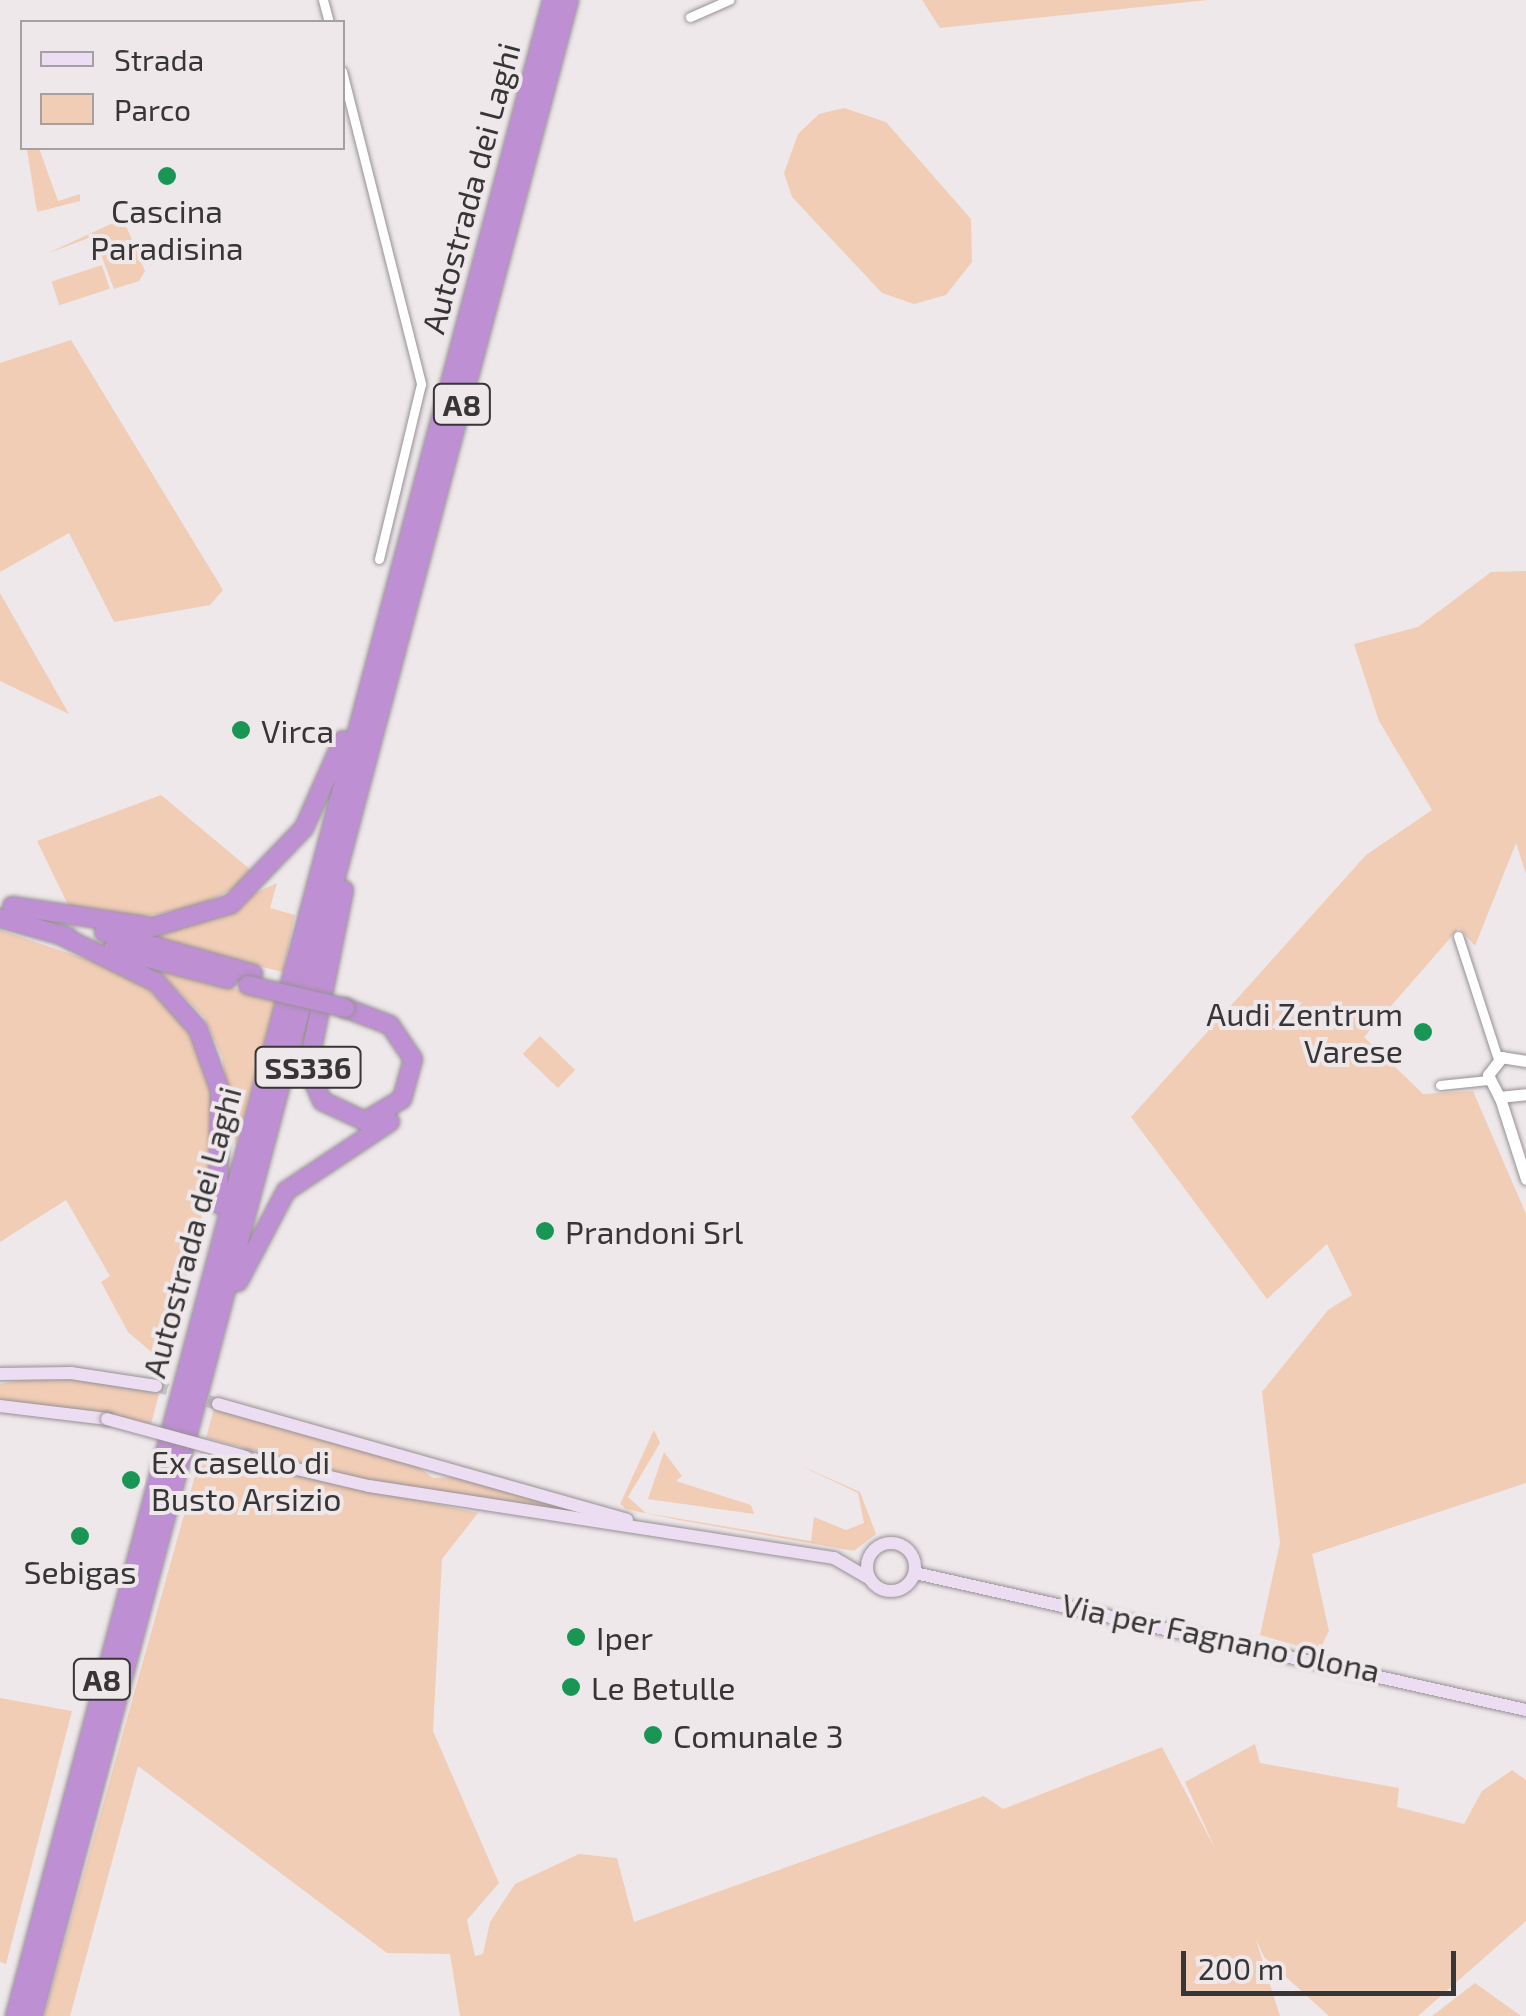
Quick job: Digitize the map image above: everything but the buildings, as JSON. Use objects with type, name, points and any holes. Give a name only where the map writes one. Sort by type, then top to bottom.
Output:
[{"type":"highway","name":"Autostrada dei Laghi","points":[[15,2016],[552,0]]},
{"type":"highway","name":"Autostrada dei Laghi","points":[[33,2016],[569,0]]},
{"type":"highway","points":[[4,909],[153,926],[231,904],[304,828],[375,661]]},
{"type":"highway","name":"SS336","points":[[346,1004],[390,1025],[413,1059],[402,1099],[365,1121],[322,1101],[308,1069],[354,808]]},
{"type":"highway","points":[[4,909],[60,935],[250,979]]},
{"type":"highway","points":[[4,909],[346,1004],[411,1029],[424,1058],[420,1089],[398,1117],[286,1191],[212,1347]]},
{"type":"highway","name":"SS336","points":[[60,935],[156,982],[198,1029],[216,1070],[222,1186],[192,1343]]},
{"type":"main road","points":[[0,1374],[71,1373],[156,1386]]},
{"type":"main road","points":[[218,1404],[668,1531]]},
{"type":"main road","points":[[0,1406],[107,1419],[246,1458],[668,1531],[834,1558],[874,1551],[870,1578],[834,1558]]},
{"type":"main road","name":"Via per Fagnano Olona","points":[[874,1551],[899,1544],[915,1573],[1526,1710]]},
{"type":"main road","name":"Via per Fagnano Olona","points":[[870,1578],[896,1591],[915,1573]]},
{"type":"street","points":[[690,17],[729,0]]},
{"type":"street","points":[[345,83],[421,384],[379,560]]},
{"type":"street","points":[[1458,936],[1498,1058],[1488,1080]]},
{"type":"street","points":[[1498,1058],[1523,1058]]},
{"type":"street","points":[[1440,1085],[1488,1080]]},
{"type":"street","points":[[1488,1080],[1513,1128],[1526,1179]]},
{"type":"street","points":[[1500,1097],[1523,1096],[1513,1128]]},
{"type":"green space","points":[[922,0],[1208,0],[940,28]]},
{"type":"green space","points":[[844,108],[886,122],[971,219],[972,262],[946,295],[914,304],[882,293],[792,197],[784,173],[798,134],[819,114]]},
{"type":"green space","points":[[27,150],[40,150],[58,201],[80,194],[80,201],[37,212]]},
{"type":"green space","points":[[115,222],[127,228],[145,271],[139,281],[114,289],[94,236],[46,254]]},
{"type":"green space","points":[[102,265],[110,289],[59,305],[52,281]]},
{"type":"green space","points":[[71,340],[223,590],[210,605],[114,622],[69,533],[0,572],[0,363]]},
{"type":"green space","points":[[1526,571],[1526,874],[1516,843],[1475,946],[1459,928],[1364,1037],[1423,1094],[1473,1091],[1526,1214],[1526,1483],[1312,1554],[1329,1631],[1320,1649],[1305,1648],[1260,1635],[1280,1543],[1262,1392],[1328,1310],[1352,1295],[1327,1244],[1267,1299],[1131,1117],[1366,855],[1432,810],[1379,721],[1354,644],[1418,627],[1491,572]]},
{"type":"green space","points":[[0,593],[69,714],[0,681]]},
{"type":"green space","points":[[161,795],[258,876],[197,907],[138,917],[71,911],[37,841]]},
{"type":"green space","points":[[277,883],[270,908],[295,915],[283,972],[125,934],[168,933]]},
{"type":"green space","points":[[0,930],[130,974],[188,1024],[210,1077],[215,1165],[164,1363],[128,1332],[101,1282],[110,1276],[66,1200],[0,1242]]},
{"type":"green space","points":[[154,966],[276,1000],[236,1146],[222,1057],[204,1017]]},
{"type":"green space","points":[[540,1036],[575,1070],[558,1088],[523,1054]]},
{"type":"green space","points":[[33,1378],[98,1381],[159,1394],[151,1424],[0,1400],[0,1384]]},
{"type":"green space","points":[[214,1408],[413,1463],[433,1478],[461,1477],[578,1513],[362,1479],[206,1438]]},
{"type":"green space","points":[[654,1430],[660,1443],[628,1497],[646,1513],[811,1541],[814,1517],[846,1530],[864,1523],[858,1493],[797,1464],[860,1492],[876,1534],[854,1551],[679,1520],[626,1509],[620,1504]]},
{"type":"green space","points":[[664,1452],[682,1476],[676,1481],[751,1505],[754,1514],[648,1499]]},
{"type":"green space","points":[[201,1454],[478,1513],[442,1559],[433,1731],[499,1883],[467,1920],[475,1956],[483,1954],[490,1922],[515,1884],[579,1854],[617,1858],[634,1922],[984,1796],[1003,1809],[1162,1747],[1246,1908],[1280,2016],[460,2016],[450,1954],[387,1953],[138,1766],[70,2016],[44,2016]]},
{"type":"green space","points":[[0,1698],[72,1711],[6,1964],[0,1962]]},
{"type":"green space","points":[[1255,1744],[1260,1763],[1399,1788],[1397,1807],[1464,1824],[1482,1791],[1512,1770],[1526,1780],[1526,1921],[1418,2016],[1329,2016],[1264,1957],[1185,1782]]},
{"type":"green space","points":[[1475,1983],[1521,2016],[1432,2016]]},
{"type":"tunnel","points":[[156,1386],[218,1404]]},
{"type":"place","name":"Cascina Paradisina","points":[[167,176]]},
{"type":"place","name":"Virca","points":[[241,730]]},
{"type":"place","name":"Audi Zentrum Varese","points":[[1423,1032]]},
{"type":"place","name":"Prandoni Srl","points":[[545,1231]]},
{"type":"place","name":"Ex casello di Busto Arsizio","points":[[131,1480]]},
{"type":"place","name":"Sebigas","points":[[80,1536]]},
{"type":"place","name":"Iper","points":[[576,1637]]},
{"type":"place","name":"Le Betulle","points":[[571,1687]]},
{"type":"place","name":"Comunale 3","points":[[653,1735]]}]
